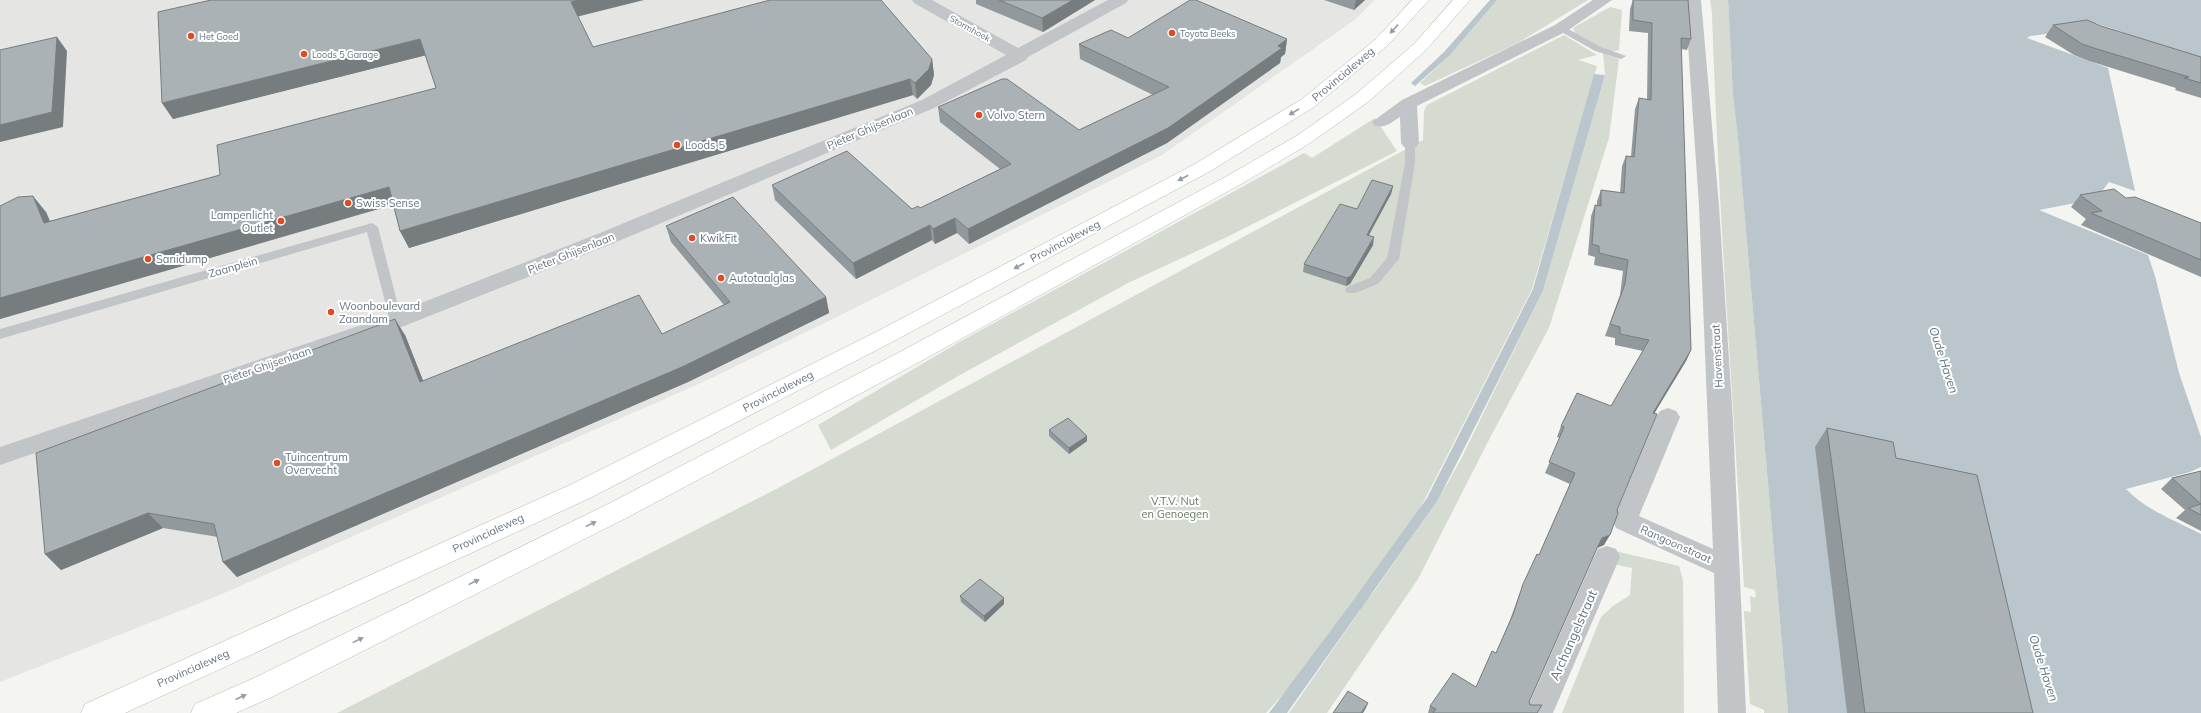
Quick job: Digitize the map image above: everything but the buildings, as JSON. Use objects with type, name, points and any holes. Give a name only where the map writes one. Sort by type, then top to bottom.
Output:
[{"type":"main road","name":"Provincialeweg","points":[[95,713],[581,491],[884,337],[1193,173],[1308,103],[1382,42],[1420,0]]},
{"type":"main road","points":[[206,713],[262,688],[621,509],[911,356],[1236,179],[1304,138],[1362,98],[1420,47],[1462,0]]},
{"type":"street","name":"Stormhoek","points":[[920,0],[1020,56]]},
{"type":"street","name":"Pieter Ghijsenlaan","points":[[0,456],[396,321],[607,238],[928,104],[1020,56],[1120,0]]},
{"type":"street","points":[[1381,122],[1408,104],[1561,28],[1604,0]]},
{"type":"street","name":"Havenstraat","points":[[1693,0],[1709,206],[1727,567],[1732,713]]},
{"type":"street","points":[[1408,104],[1410,143]]},
{"type":"street","name":"Rangoonstraat","points":[[1668,417],[1625,521],[1727,567]]},
{"type":"street","name":"Archangelstraat","points":[[1539,713],[1607,557]]},
{"type":"lane","points":[[1561,28],[1598,49],[1621,56]]},
{"type":"lane","points":[[1351,290],[1374,281],[1394,259],[1410,163],[1410,143]]},
{"type":"lane","name":"Zaanplein","points":[[0,334],[372,227],[396,321]]},
{"type":"shaded area","name":"Woonboulevard Zaandam","points":[[0,0],[1374,0],[1356,19],[1162,155],[839,316],[703,382],[215,597],[0,682]]},
{"type":"green space","points":[[1497,0],[1588,0],[1518,43],[1425,86],[1420,83],[1450,55]]},
{"type":"green space","points":[[1710,0],[1728,0],[1733,95],[1788,713],[1764,713],[1764,710],[1750,704],[1744,611],[1751,612],[1750,596],[1756,598],[1755,590],[1744,587],[1722,229],[1712,13]]},
{"type":"green space","points":[[1610,7],[1622,10],[1619,50],[1610,52],[1576,34],[1573,28]]},
{"type":"green space","name":"V.T.V. Nut en Genoegen","points":[[1564,35],[1597,55],[1578,60],[1597,66],[1532,289],[1426,497],[1368,600],[1438,500],[1461,459],[1543,291],[1605,75],[1603,53],[1619,59],[1609,138],[1549,328],[1492,434],[1418,579],[1327,713],[1289,713],[1361,609],[1266,713],[337,713],[782,486],[1423,140],[1424,111],[1427,105]]},
{"type":"green space","points":[[1375,118],[1397,151],[1227,237],[1128,283],[960,375],[831,450],[818,425],[963,340],[1304,153],[1312,158]]},
{"type":"green space","points":[[1611,550],[1679,566],[1683,580],[1684,713],[1562,713],[1601,617],[1613,606],[1630,595],[1632,568],[1608,563]]},
{"type":"water","points":[[1490,0],[1497,0],[1450,55],[1415,86],[1411,83],[1444,52]]},
{"type":"water","name":"Oude Haven","points":[[1728,0],[2201,0],[2201,58],[2086,20],[2077,30],[2030,36],[2027,38],[2108,68],[2135,191],[2109,182],[2096,199],[2039,210],[2148,255],[2155,276],[2179,373],[2201,437],[2201,467],[2190,472],[2126,489],[2152,509],[2201,534],[2201,713],[1788,713],[1733,95]]},
{"type":"water","points":[[1594,74],[1605,75],[1543,291],[1438,500],[1287,713],[1269,713],[1427,498],[1533,289]]},
{"type":"place","name":"Toyota Beeks","points":[[1172,33]]},
{"type":"place","name":"Het Goed","points":[[191,36]]},
{"type":"place","name":"Loods 5 Garage","points":[[304,54]]},
{"type":"place","name":"Volvo Stern","points":[[979,115]]},
{"type":"place","name":"Loods 5","points":[[677,145]]},
{"type":"place","name":"Swiss Sense","points":[[348,203]]},
{"type":"place","name":"Lampenlicht Outlet","points":[[281,221]]},
{"type":"place","name":"KwikFit","points":[[692,238]]},
{"type":"place","name":"Sanidump","points":[[148,259]]},
{"type":"place","name":"Autotaalglas","points":[[721,278]]},
{"type":"place","name":"Woonboulevard Zaandam","points":[[331,312]]},
{"type":"place","name":"Tuincentrum Overvecht","points":[[277,463]]}]
